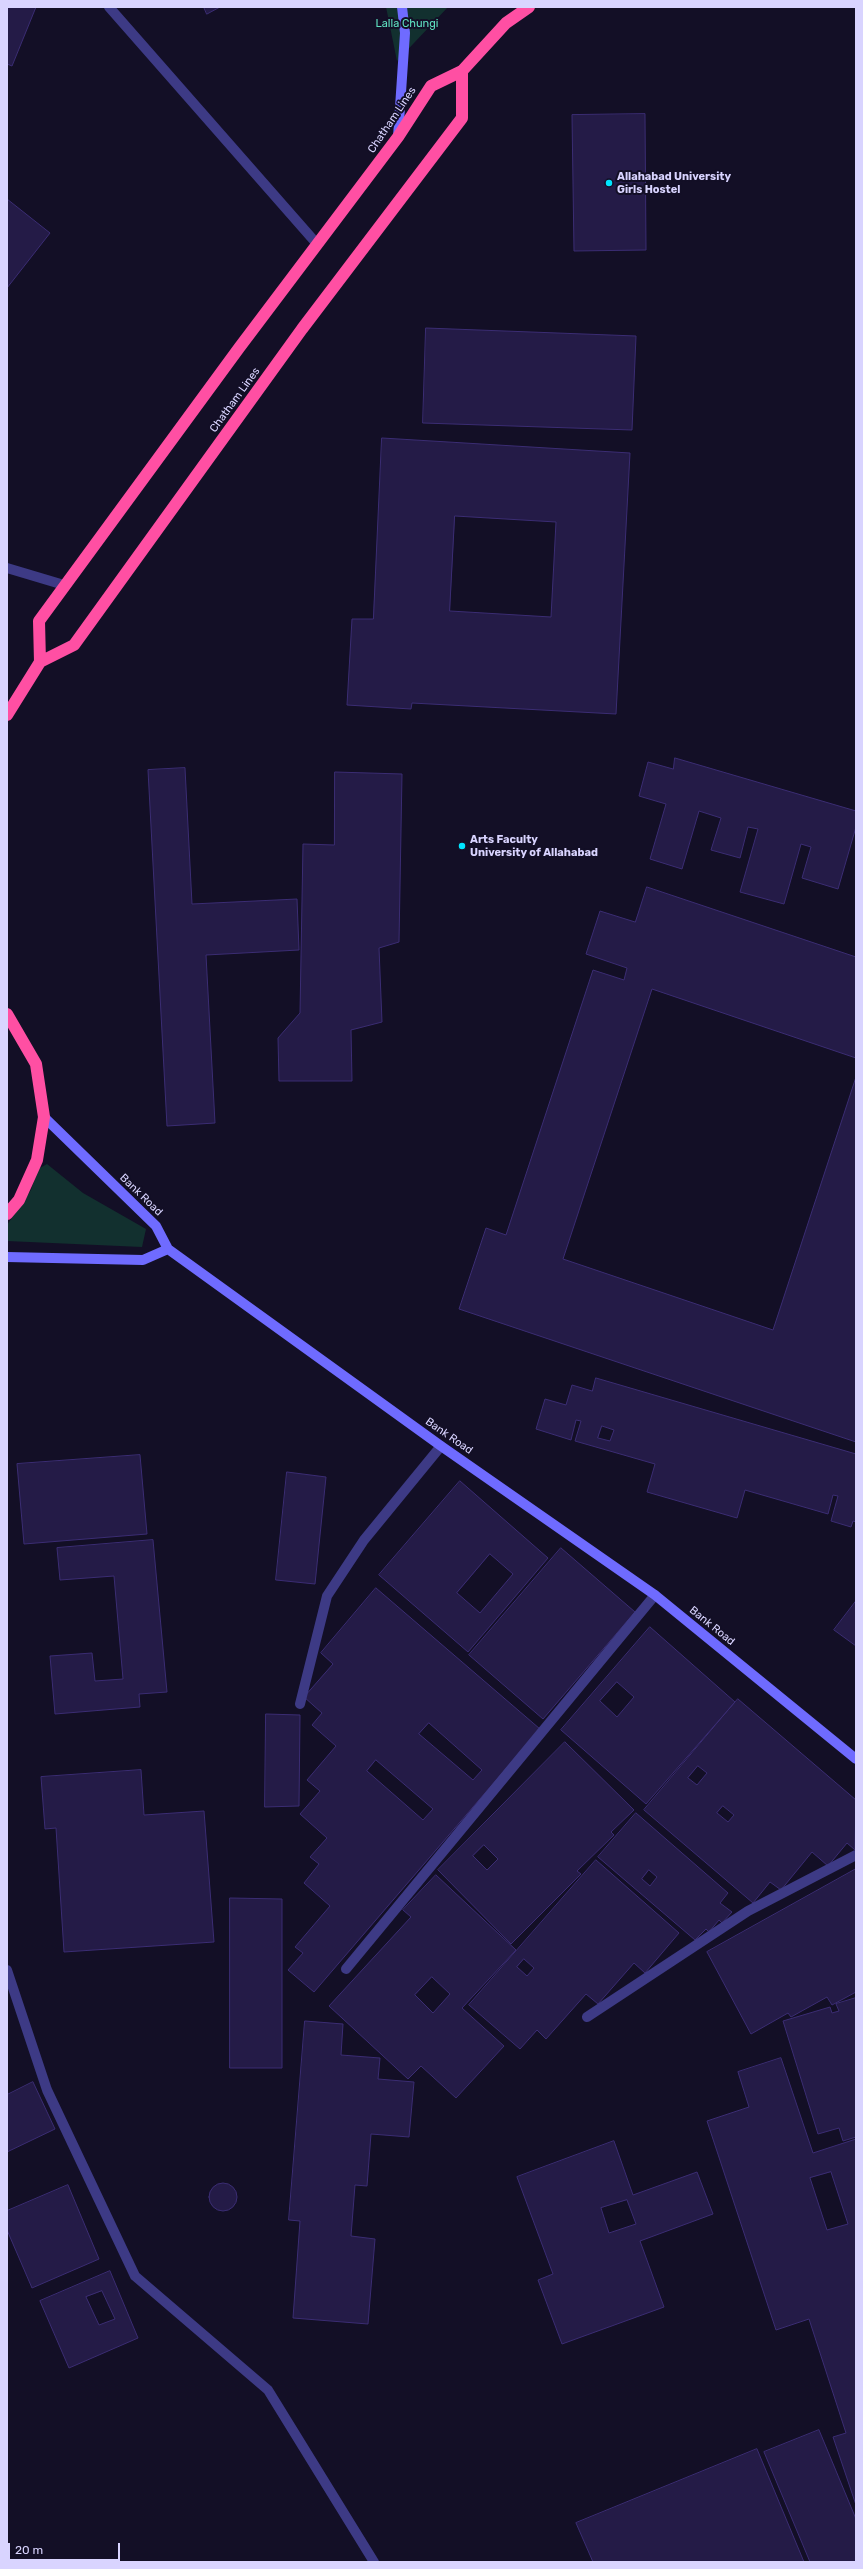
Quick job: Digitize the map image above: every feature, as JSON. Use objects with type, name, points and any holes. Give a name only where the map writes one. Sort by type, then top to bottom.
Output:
[{"type":"highway","points":[[462,71],[506,23],[529,7]]},
{"type":"highway","name":"Chatham Lines","points":[[462,71],[462,118],[302,329],[74,644],[40,662],[39,621],[64,585],[317,244],[398,137],[431,86],[462,71]]},
{"type":"highway","points":[[7,715],[40,662]]},
{"type":"highway","points":[[7,1014],[36,1064],[44,1117],[37,1160],[19,1200],[7,1214]]},
{"type":"street","points":[[109,7],[317,244]]},
{"type":"street","points":[[398,137],[405,33],[402,7]]},
{"type":"street","points":[[7,568],[64,585]]},
{"type":"street","name":"Bank Road","points":[[44,1117],[156,1226],[168,1249],[441,1446],[655,1595],[856,1759]]},
{"type":"street","points":[[7,1257],[143,1260],[168,1249]]},
{"type":"street","points":[[300,1704],[327,1596],[364,1540],[441,1446]]},
{"type":"street","points":[[346,1969],[655,1595]]},
{"type":"street","points":[[586,2017],[748,1910],[856,1855]]},
{"type":"street","points":[[7,1970],[47,2090],[134,2276],[268,2390],[374,2562]]},
{"type":"green space","name":"Lalla Chungi","points":[[386,7],[448,7],[397,61]]},
{"type":"green space","points":[[47,1164],[83,1193],[146,1229],[142,1247],[7,1241],[7,1225],[31,1190],[38,1169]]},
{"type":"building","points":[[7,7],[36,7],[12,66],[7,64]]},
{"type":"building","points":[[204,7],[220,7],[207,14]]},
{"type":"building","name":"Allahabad University Girls Hostel","points":[[645,114],[646,250],[574,251],[572,115]]},
{"type":"building","points":[[7,199],[50,233],[7,288]]},
{"type":"building","points":[[426,328],[636,336],[632,430],[423,423]]},
{"type":"building","points":[[382,438],[630,453],[616,714],[412,703],[411,709],[347,705],[352,619],[373,619]],"holes":[[[455,516],[556,522],[551,617],[450,611]]]},
{"type":"building","points":[[675,758],[856,811],[856,827],[838,889],[802,878],[811,847],[801,844],[784,904],[740,892],[758,829],[748,827],[740,858],[711,850],[721,818],[699,811],[682,869],[650,859],[666,804],[639,796],[648,762],[673,769]]},
{"type":"building","points":[[185,768],[192,904],[297,899],[299,950],[206,955],[215,1123],[167,1126],[148,770]]},
{"type":"building","points":[[335,772],[402,774],[399,942],[379,948],[382,1022],[351,1030],[352,1081],[279,1081],[278,1038],[300,1013],[303,844],[334,845]]},
{"type":"building","points":[[647,887],[856,957],[856,1058],[652,989],[563,1259],[773,1330],[856,1077],[856,1442],[459,1309],[486,1228],[506,1235],[593,970],[624,980],[627,968],[586,954],[600,911],[635,922]]},
{"type":"building","points":[[596,1378],[856,1454],[856,1522],[853,1521],[851,1527],[831,1521],[838,1496],[833,1495],[828,1514],[745,1490],[737,1518],[647,1492],[655,1464],[575,1441],[581,1421],[576,1420],[571,1440],[536,1429],[545,1399],[566,1405],[572,1385],[592,1391]],"holes":[[[602,1426],[614,1430],[610,1441],[598,1438]]]},
{"type":"building","points":[[140,1455],[147,1534],[24,1544],[17,1464]]},
{"type":"building","points":[[287,1472],[326,1477],[315,1584],[276,1580]]},
{"type":"building","points":[[460,1481],[548,1558],[468,1652],[379,1575]],"holes":[[[490,1554],[513,1574],[480,1613],[457,1593]]]},
{"type":"building","points":[[153,1540],[167,1692],[139,1694],[140,1707],[55,1714],[50,1656],[92,1653],[95,1681],[123,1679],[114,1576],[60,1580],[57,1548]]},
{"type":"building","points":[[561,1548],[635,1612],[543,1719],[469,1655]]},
{"type":"building","points":[[376,1588],[540,1729],[314,1992],[288,1970],[303,1953],[295,1947],[330,1906],[304,1883],[319,1864],[310,1857],[327,1838],[300,1814],[320,1791],[307,1780],[336,1746],[312,1725],[322,1713],[304,1697],[333,1664],[321,1653]],"holes":[[[429,1723],[482,1770],[473,1780],[419,1734]],[[376,1760],[433,1809],[423,1820],[367,1771]]]},
{"type":"building","points":[[856,1601],[856,1646],[834,1630]]},
{"type":"building","points":[[650,1627],[735,1702],[646,1804],[561,1730]],"holes":[[[617,1682],[634,1697],[617,1717],[600,1701]]]},
{"type":"building","points":[[738,1699],[856,1800],[855,1850],[847,1843],[828,1866],[812,1852],[781,1890],[770,1882],[753,1903],[644,1810]],"holes":[[[698,1766],[707,1773],[697,1785],[688,1778]],[[723,1806],[734,1815],[728,1822],[717,1813]]]},
{"type":"building","points":[[266,1714],[300,1715],[299,1806],[265,1807]]},
{"type":"building","points":[[565,1742],[634,1810],[611,1832],[614,1835],[577,1871],[581,1874],[511,1944],[438,1870]],"holes":[[[484,1845],[498,1859],[487,1870],[473,1856]]]},
{"type":"building","points":[[141,1770],[144,1815],[204,1811],[214,1942],[64,1952],[56,1828],[45,1829],[41,1777]]},
{"type":"building","points":[[636,1813],[728,1893],[720,1903],[732,1912],[722,1923],[719,1920],[709,1932],[706,1929],[695,1940],[598,1857]],"holes":[[[649,1870],[657,1877],[650,1886],[642,1879]]]},
{"type":"building","points":[[596,1860],[679,1933],[645,1973],[634,1963],[598,2004],[586,1994],[546,2039],[537,2030],[520,2049],[469,2005]],"holes":[[[524,1959],[534,1968],[527,1976],[517,1967]]]},
{"type":"building","points":[[856,1869],[856,1992],[832,2005],[827,1997],[791,2017],[788,2013],[751,2034],[707,1952]]},
{"type":"building","points":[[436,1875],[516,1950],[462,2008],[504,2046],[456,2098],[421,2066],[408,2079],[329,2006],[411,1917],[403,1910]],"holes":[[[432,1977],[450,1994],[433,2013],[415,1995]]]},
{"type":"building","points":[[230,1898],[282,1899],[282,2068],[230,2068]]},
{"type":"building","points":[[856,1998],[856,2137],[843,2141],[839,2128],[818,2134],[783,2021],[830,2007],[832,2013],[839,2011],[836,2004]]},
{"type":"building","points":[[305,2021],[343,2024],[341,2055],[380,2058],[378,2079],[414,2082],[409,2137],[371,2134],[367,2186],[355,2185],[351,2236],[375,2239],[368,2324],[293,2318],[300,2221],[289,2220]]},
{"type":"building","points":[[781,2058],[813,2153],[856,2139],[856,2505],[833,2437],[846,2433],[809,2319],[776,2330],[707,2121],[749,2107],[738,2072]],"holes":[[[831,2172],[848,2224],[827,2230],[810,2178]]]},
{"type":"building","points":[[33,2082],[55,2129],[7,2152],[7,2095]]},
{"type":"building","points":[[614,2141],[633,2195],[697,2172],[713,2214],[640,2241],[664,2307],[562,2344],[538,2280],[553,2274],[517,2177]],"holes":[[[627,2200],[636,2224],[609,2233],[601,2208]]]},
{"type":"building","points":[[223,2183],[233,2187],[237,2197],[233,2207],[223,2211],[213,2207],[209,2197],[213,2187]]},
{"type":"building","points":[[68,2185],[99,2259],[32,2288],[7,2230],[7,2211]]},
{"type":"building","points":[[110,2271],[138,2338],[69,2368],[40,2301]],"holes":[[[102,2291],[115,2319],[99,2325],[86,2297]]]},
{"type":"building","points":[[819,2430],[856,2519],[856,2562],[810,2562],[764,2452]]},
{"type":"building","points":[[757,2449],[804,2562],[593,2562],[576,2523]]},
{"type":"place","name":"Allahabad University Girls Hostel","points":[[609,183]]},
{"type":"place","name":"Arts Faculty University of Allahabad","points":[[462,846]]}]
